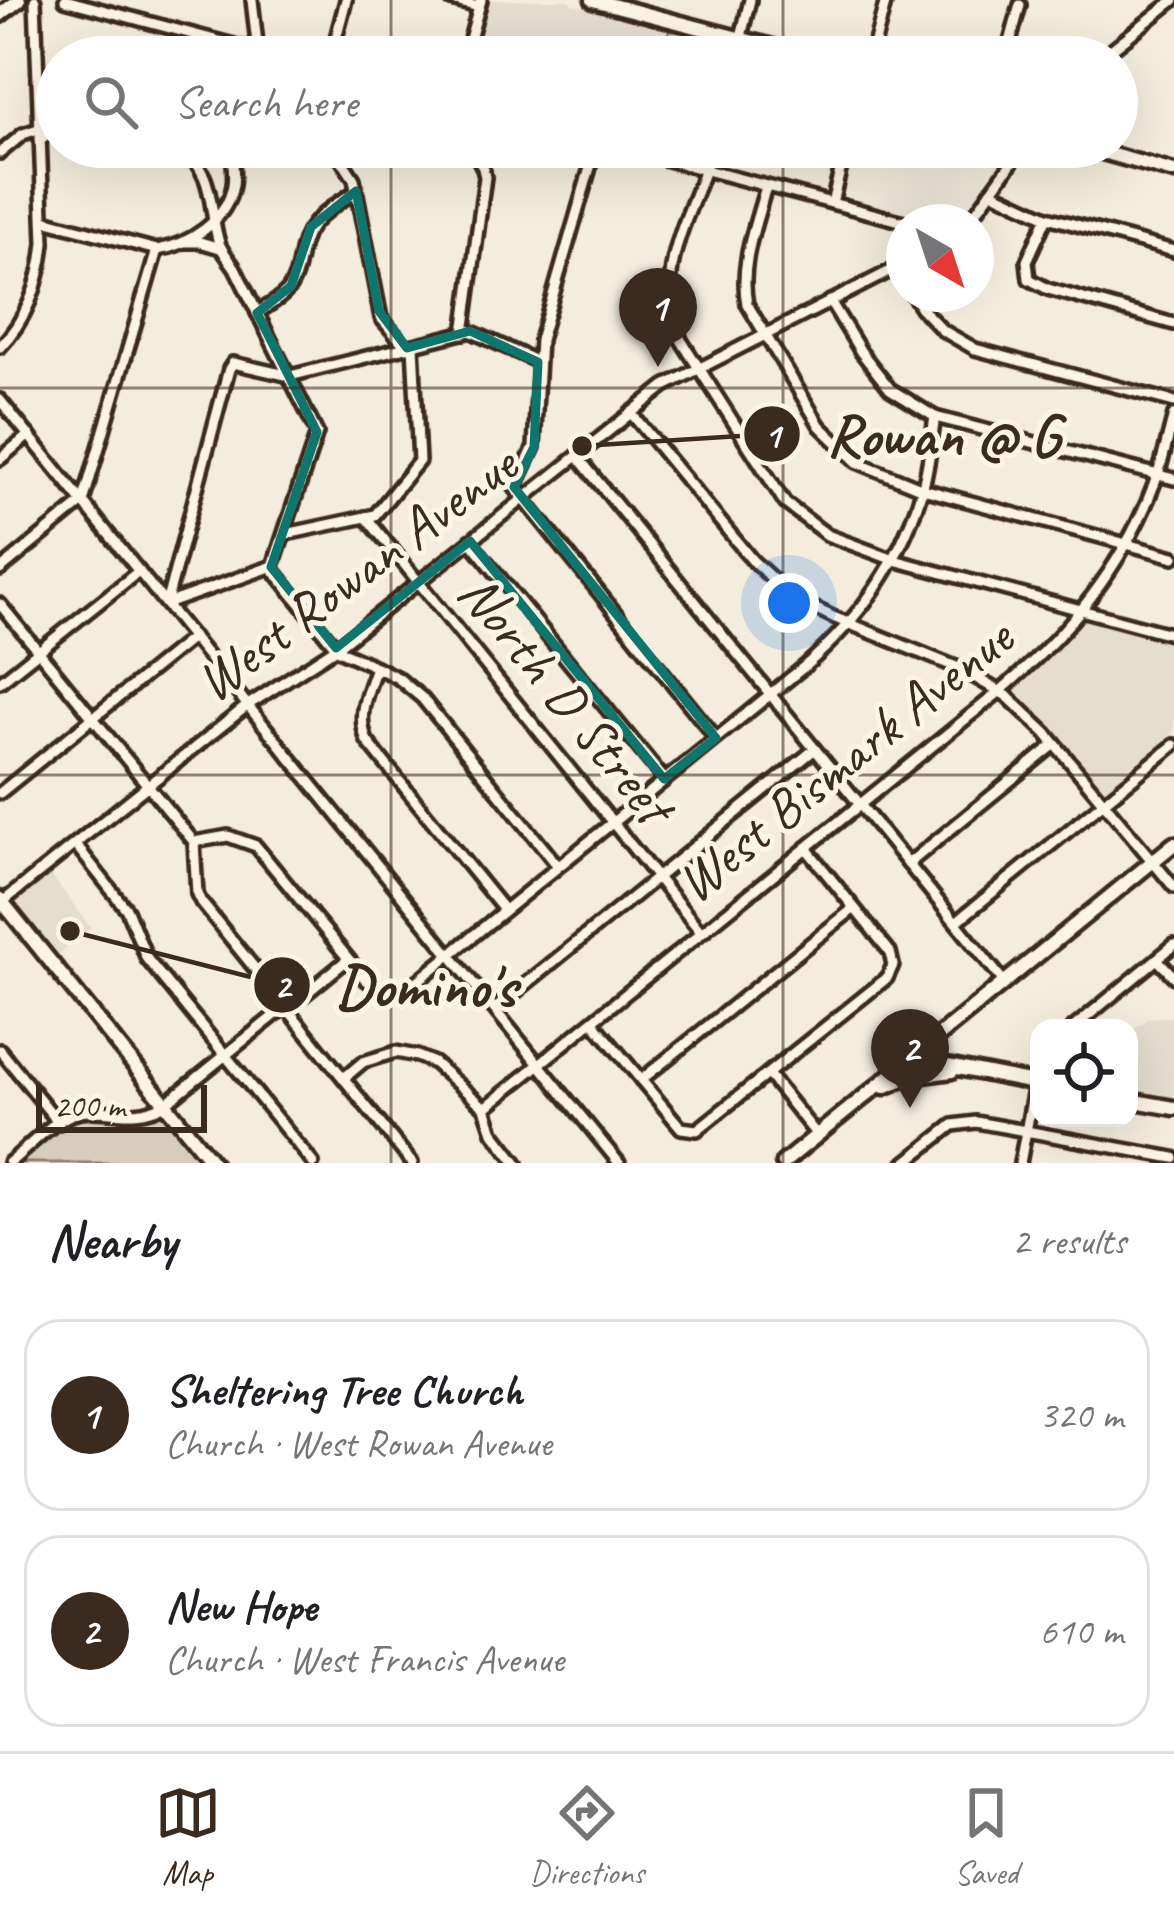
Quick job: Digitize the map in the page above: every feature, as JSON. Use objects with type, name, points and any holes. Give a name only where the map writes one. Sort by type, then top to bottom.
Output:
[{"type":"main road","points":[[0,15],[19,0]]},
{"type":"main road","points":[[593,0],[733,36]]},
{"type":"main road","points":[[1138,162],[1174,172]]},
{"type":"main road","points":[[783,1163],[1174,844]]},
{"type":"main road","points":[[1,902],[213,1163]]},
{"type":"main road","points":[[919,1052],[932,1064],[1030,1083]]},
{"type":"main road","points":[[867,1094],[908,1077],[964,1070]]},
{"type":"main road","points":[[1138,1102],[1174,1108]]},
{"type":"street","points":[[34,0],[36,38]]},
{"type":"street","points":[[65,0],[192,36]]},
{"type":"street","points":[[252,0],[257,36]]},
{"type":"street","points":[[337,36],[346,0]]},
{"type":"street","points":[[451,0],[480,4],[471,36]]},
{"type":"street","points":[[741,36],[750,0]]},
{"type":"street","points":[[877,36],[886,0]]},
{"type":"street","points":[[1006,0],[1022,3],[1012,36]]},
{"type":"street","points":[[1130,36],[1173,4]]},
{"type":"street","points":[[0,153],[23,134],[36,133]]},
{"type":"street","points":[[0,347],[19,323],[38,283],[44,244],[42,168]]},
{"type":"street","points":[[166,604],[272,567],[317,433],[235,268],[220,248],[206,178],[200,168]]},
{"type":"street","points":[[186,242],[215,218],[230,196],[233,168]]},
{"type":"street","points":[[286,534],[377,514],[419,459],[410,347],[381,318],[348,168]]},
{"type":"street","points":[[464,333],[484,168]]},
{"type":"street","points":[[590,168],[540,340],[534,447],[515,484],[716,738]]},
{"type":"street","points":[[698,168],[886,217]]},
{"type":"street","points":[[832,203],[841,168]]},
{"type":"street","points":[[982,204],[1008,168]]},
{"type":"street","points":[[706,170],[687,211],[670,274],[674,326],[785,503],[827,535],[894,560],[1174,634]]},
{"type":"street","points":[[766,186],[744,275],[747,304],[820,426],[857,462],[922,489],[1174,557]]},
{"type":"street","points":[[257,313],[291,286],[310,227],[356,191]]},
{"type":"street","points":[[991,191],[1047,217],[1174,251]]},
{"type":"street","points":[[1047,217],[1027,261],[1028,279],[1048,289],[1174,324]]},
{"type":"street","points":[[44,220],[157,250],[186,242],[220,248]]},
{"type":"street","points":[[0,570],[83,502],[157,250]]},
{"type":"street","name":"West Rowan Avenue","points":[[1,902],[248,705],[336,647],[665,386],[886,273]]},
{"type":"street","points":[[830,301],[890,389],[935,417],[1174,479]]},
{"type":"street","points":[[925,312],[942,331],[975,349],[1174,402]]},
{"type":"street","points":[[166,604],[230,365],[239,362],[290,376],[473,332],[538,362]]},
{"type":"street","points":[[0,400],[620,1163]]},
{"type":"street","points":[[632,413],[752,560],[792,597],[962,669],[1019,707],[1174,886]]},
{"type":"street","name":"West Bismark Avenue","points":[[485,1108],[1045,652],[1082,610],[1126,544],[1157,475],[1174,415]]},
{"type":"street","points":[[194,842],[229,836],[256,846],[371,984],[392,990],[414,984],[831,644],[894,560],[922,489],[935,417]]},
{"type":"street","points":[[0,459],[29,436]]},
{"type":"street","points":[[578,456],[1004,982]]},
{"type":"street","name":"North D Street","points":[[366,518],[701,932]]},
{"type":"street","points":[[470,541],[664,779]]},
{"type":"street","points":[[272,567],[336,647],[398,678],[422,698],[558,866]]},
{"type":"street","points":[[0,682],[139,571]]},
{"type":"street","points":[[0,604],[194,842],[201,902],[412,1163]]},
{"type":"street","points":[[0,793],[193,638]]},
{"type":"street","points":[[376,667],[361,712],[368,741],[504,910]]},
{"type":"street","points":[[908,864],[1055,744]]},
{"type":"street","points":[[956,922],[1174,745]]},
{"type":"street","points":[[495,1010],[814,749]]},
{"type":"street","points":[[75,844],[127,910],[147,959],[313,1163]]},
{"type":"street","points":[[593,1022],[688,1131],[704,1126],[887,978],[893,965],[890,952],[806,848]]},
{"type":"street","points":[[641,1080],[854,909]]},
{"type":"street","points":[[1084,1019],[1174,945]]},
{"type":"street","points":[[1157,959],[1174,977]]},
{"type":"street","points":[[9,1163],[71,1115],[136,1114],[165,1104],[347,960]]},
{"type":"street","points":[[0,1050],[59,1123]]},
{"type":"street","points":[[344,1078],[381,1055],[417,1056],[448,1072],[485,1108],[493,1132],[517,1163]]},
{"type":"street","points":[[768,1074],[818,1135]]},
{"type":"street","points":[[1020,1163],[1030,1114]]},
{"type":"street","points":[[905,1163],[965,1122],[1174,1158]]},
{"type":"highlighted area","points":[[356,191],[379,311],[407,348],[470,331],[538,362],[534,447],[514,487],[716,738],[664,779],[470,541],[336,648],[271,567],[317,432],[257,313],[291,286],[311,227]]},
{"type":"shaded area","points":[[485,0],[569,0],[670,27],[668,36],[476,36]]},
{"type":"shaded area","points":[[670,27],[705,36],[668,36]]},
{"type":"shaded area","points":[[1084,617],[1174,640],[1174,737],[1105,793],[1011,692]]},
{"type":"shaded area","points":[[48,871],[91,928],[55,957],[14,905],[16,897]]},
{"type":"shaded area","points":[[1149,1018],[1174,1018],[1174,1100],[1138,1093],[1138,1027]]},
{"type":"shaded area","points":[[159,1114],[171,1118],[207,1163],[17,1163],[72,1121]]},
{"type":"place","name":"Sheltering Tree Church","points":[[658,367]]},
{"type":"place","name":"Rowan @ G","points":[[582,446]]},
{"type":"place","name":"Domino's","points":[[70,931]]},
{"type":"place","name":"New Hope","points":[[910,1108]]}]
